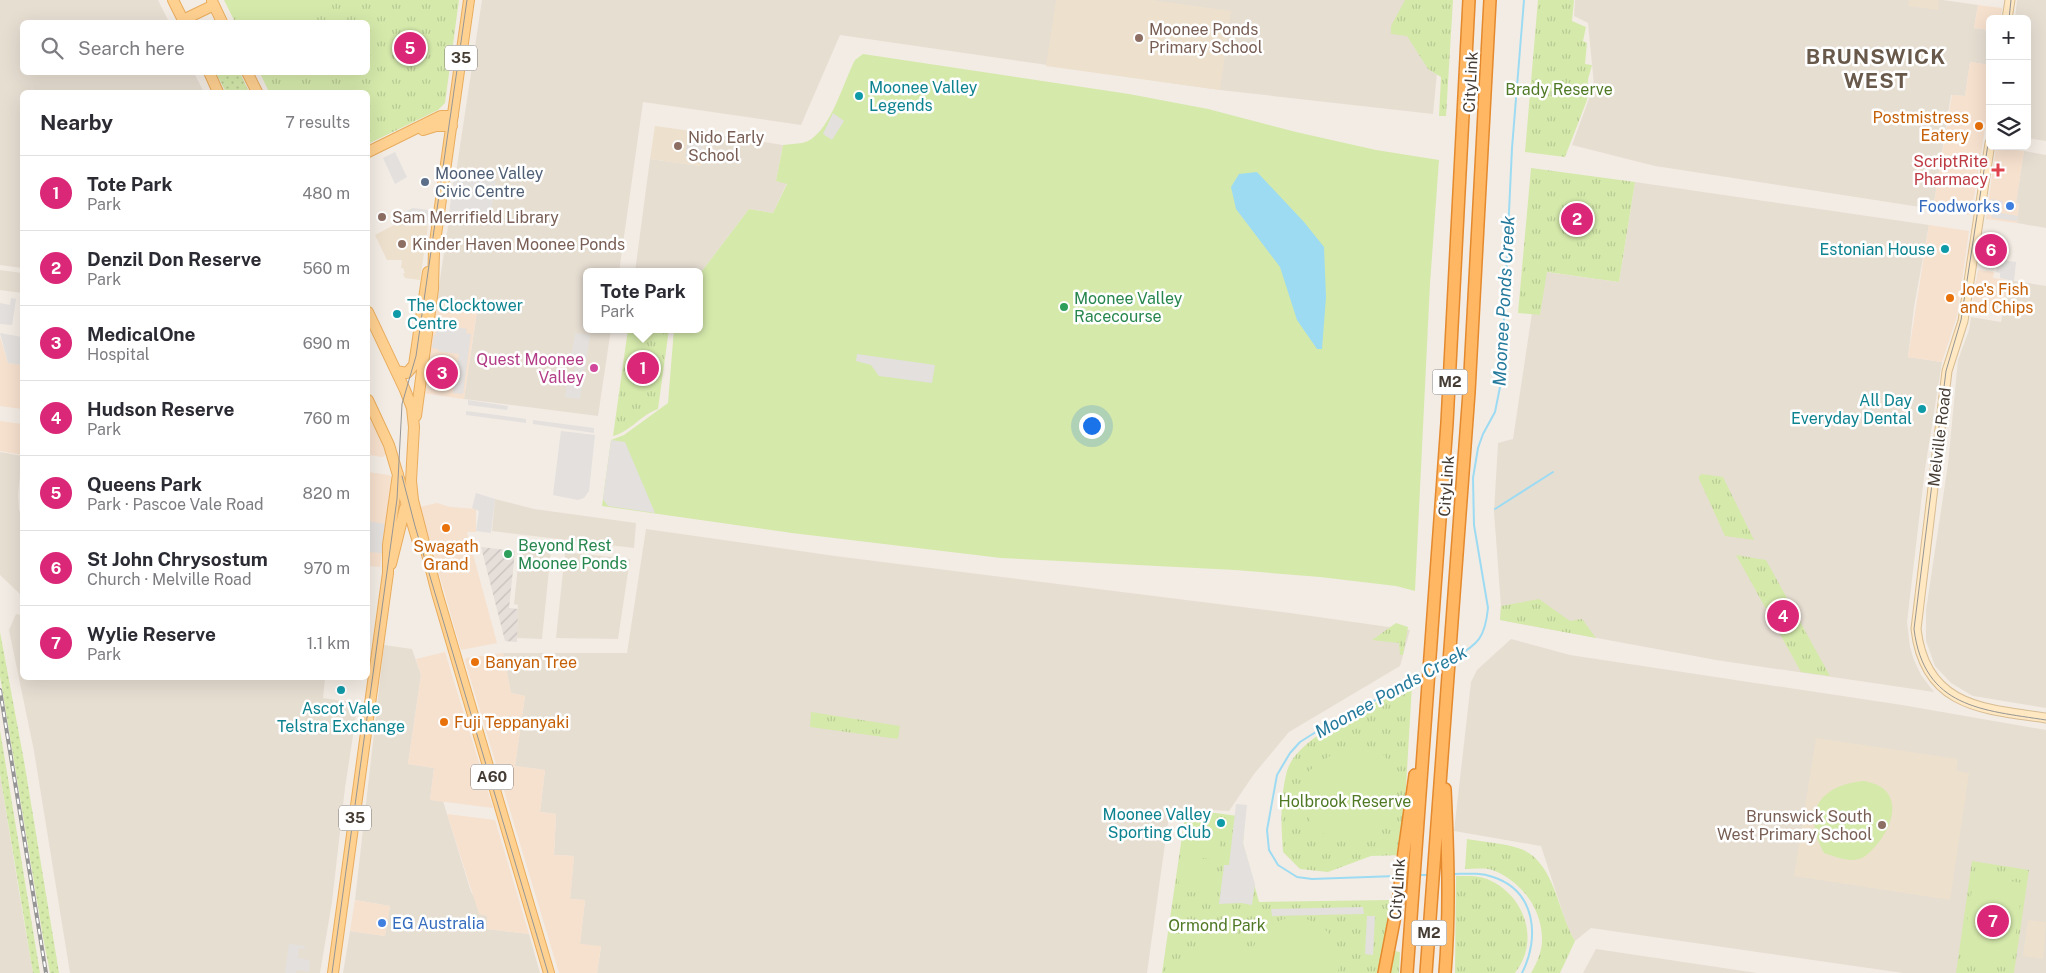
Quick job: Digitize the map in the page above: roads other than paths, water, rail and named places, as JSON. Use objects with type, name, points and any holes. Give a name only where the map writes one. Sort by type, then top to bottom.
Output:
[{"type":"highway","name":"CityLink","points":[[1407,973],[1455,289],[1469,0]]},
{"type":"highway","name":"CityLink","points":[[1426,973],[1442,738],[1451,649],[1476,276],[1490,0]]},
{"type":"highway","points":[[1384,973],[1399,895],[1428,684]]},
{"type":"highway","points":[[1442,738],[1449,891],[1445,973]]},
{"type":"main road","points":[[173,0],[183,20]]},
{"type":"main road","name":"35","points":[[414,427],[433,289],[434,249],[469,0]]},
{"type":"main road","points":[[2008,15],[2010,0]]},
{"type":"main road","points":[[186,20],[213,3],[221,20]]},
{"type":"main road","points":[[210,75],[217,90]]},
{"type":"main road","points":[[248,75],[255,90]]},
{"type":"main road","points":[[370,151],[441,116],[452,121]]},
{"type":"main road","points":[[370,156],[428,128],[452,121]]},
{"type":"main road","name":"Melville Road","points":[[1989,150],[1963,321],[1947,371],[1916,619],[1919,647],[1929,670],[1951,694],[1977,707],[2042,718]]},
{"type":"main road","points":[[396,372],[407,374],[414,365],[425,288],[434,249]]},
{"type":"main road","name":"A60","points":[[370,316],[406,391],[412,408],[414,427],[411,473],[412,493],[437,593],[550,973]]},
{"type":"main road","points":[[406,391],[418,399]]},
{"type":"main road","name":"A60","points":[[370,404],[386,440],[437,593]]},
{"type":"main road","points":[[397,471],[411,473]]},
{"type":"main road","name":"35","points":[[334,973],[388,573],[388,545],[397,471]]},
{"type":"main road","name":"35","points":[[388,573],[398,540],[411,473]]},
{"type":"water","points":[[1257,172],[1304,222],[1324,247],[1326,297],[1322,349],[1317,349],[1297,320],[1280,267],[1236,209],[1231,187],[1239,174]]},
{"type":"waterway","name":"Moonee Ponds Creek","points":[[1454,658],[1475,644],[1479,639],[1483,633],[1488,608],[1474,525],[1473,478],[1478,448],[1495,412],[1501,382],[1512,148],[1524,0]]},
{"type":"waterway","points":[[1495,509],[1553,472]]},
{"type":"waterway","name":"Moonee Ponds Creek","points":[[1433,670],[1444,664]]},
{"type":"waterway","name":"Moonee Ponds Creek","points":[[1396,876],[1312,879],[1297,877],[1278,865],[1269,850],[1267,830],[1277,775],[1290,753],[1300,742],[1327,725],[1424,675]]},
{"type":"waterway","name":"Moonee Ponds Creek","points":[[1451,874],[1488,875],[1507,884],[1518,893],[1526,904],[1532,931],[1528,959],[1522,973]]},
{"type":"waterway","name":"Moonee Ponds Creek","points":[[1418,875],[1429,875]]},
{"type":"tram line","points":[[332,973],[397,499],[402,404],[416,356],[467,0]]},
{"type":"tram line","points":[[2009,15],[2011,0]]},
{"type":"tram line","points":[[1987,150],[1961,320],[1946,371],[1914,629],[1920,655],[1930,675],[1943,690],[1979,708],[2046,720]]},
{"type":"tram line","points":[[402,476],[415,526],[548,973]]},
{"type":"railway","points":[[0,690],[46,973]]},
{"type":"place","name":"Moonee Ponds Primary School","points":[[1139,38]]},
{"type":"place","name":"Queens Park","points":[[410,48]]},
{"type":"place","name":"Moonee Valley Legends","points":[[859,96]]},
{"type":"place","name":"Postmistress Eatery","points":[[1979,126]]},
{"type":"place","name":"Nido Early School","points":[[678,146]]},
{"type":"place","name":"ScriptRite Pharmacy","points":[[1998,170]]},
{"type":"place","name":"Moonee Valley Civic Centre","points":[[425,182]]},
{"type":"place","name":"Foodworks","points":[[2010,206]]},
{"type":"place","name":"Sam Merrifield Library","points":[[382,217]]},
{"type":"place","name":"Denzil Don Reserve","points":[[1577,219]]},
{"type":"place","name":"Kinder Haven Moonee Ponds","points":[[402,244]]},
{"type":"place","name":"Estonian House","points":[[1945,249]]},
{"type":"place","name":"St John Chrysostum","points":[[1991,250]]},
{"type":"place","name":"Joe's Fish and Chips","points":[[1950,298]]},
{"type":"place","name":"Moonee Valley Racecourse","points":[[1064,307]]},
{"type":"place","name":"The Clocktower Centre","points":[[397,314]]},
{"type":"place","name":"Quest Moonee Valley","points":[[594,368]]},
{"type":"place","name":"Tote Park","points":[[643,368]]},
{"type":"place","name":"MedicalOne","points":[[442,373]]},
{"type":"place","name":"All Day Everyday Dental","points":[[1922,409]]},
{"type":"place","name":"Swagath Grand","points":[[446,528]]},
{"type":"place","name":"Beyond Rest Moonee Ponds","points":[[508,554]]},
{"type":"place","name":"Hudson Reserve","points":[[1783,616]]},
{"type":"place","name":"Banyan Tree","points":[[475,662]]},
{"type":"place","name":"Ascot Vale Telstra Exchange","points":[[341,690]]},
{"type":"place","name":"Fuji Teppanyaki","points":[[444,722]]},
{"type":"place","name":"Moonee Valley Sporting Club","points":[[1221,823]]},
{"type":"place","name":"Brunswick South West Primary School","points":[[1882,825]]},
{"type":"place","name":"Wylie Reserve","points":[[1993,921]]},
{"type":"place","name":"EG Australia","points":[[382,923]]},
{"type":"district","name":"BRUNSWICK WEST","points":[[1876,69]]},
{"type":"park label","name":"Brady Reserve","points":[[1559,89]]},
{"type":"park label","name":"Holbrook Reserve","points":[[1345,801]]},
{"type":"park label","name":"Ormond Park","points":[[1217,925]]}]
